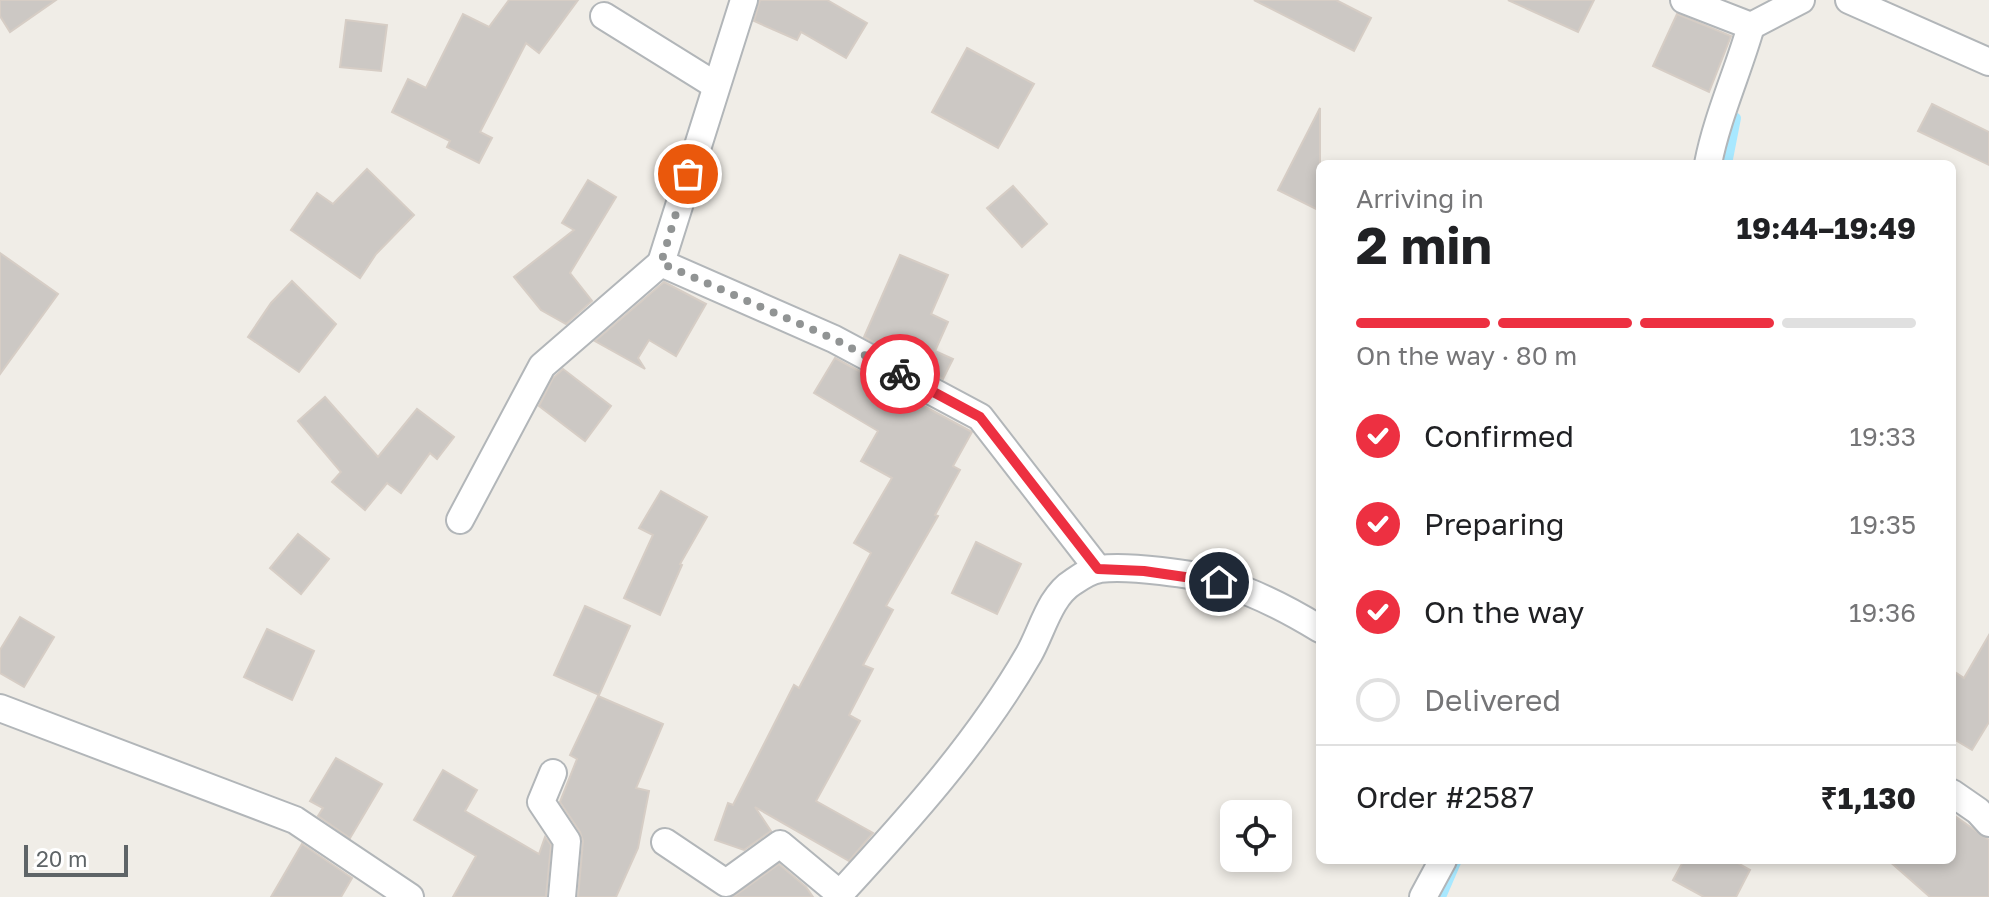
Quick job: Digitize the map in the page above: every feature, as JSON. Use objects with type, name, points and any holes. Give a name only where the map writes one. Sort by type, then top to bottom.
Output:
[{"type":"street","points":[[460,520],[542,366],[661,263],[744,0]]},
{"type":"street","points":[[1684,0],[1751,26]]},
{"type":"street","points":[[1709,160],[1751,26],[1801,0]]},
{"type":"street","points":[[1849,0],[1989,62]]},
{"type":"street","points":[[604,16],[715,85]]},
{"type":"street","points":[[661,263],[834,339],[980,417],[1098,569]]},
{"type":"street","points":[[665,842],[726,883],[780,844],[839,895],[950,769],[1012,684],[1063,590],[1098,569],[1144,571],[1219,582],[1281,606],[1316,627]]},
{"type":"street","points":[[0,708],[295,820],[410,897]]},
{"type":"street","points":[[553,773],[541,802],[567,841],[562,897]]},
{"type":"street","points":[[1956,796],[1989,823]]},
{"type":"street","points":[[1423,897],[1441,864]]},
{"type":"building","points":[[0,0],[56,0],[10,32],[0,16]]},
{"type":"building","points":[[509,0],[578,0],[539,53],[526,43],[480,132],[492,138],[479,163],[447,147],[450,141],[392,112],[408,79],[426,88],[463,14],[489,27]]},
{"type":"building","points":[[760,0],[827,0],[867,23],[846,58],[801,32],[797,40],[754,21]]},
{"type":"building","points":[[1254,0],[1336,0],[1371,18],[1354,51]]},
{"type":"building","points":[[1508,0],[1594,0],[1578,32]]},
{"type":"building","points":[[1677,14],[1731,36],[1709,92],[1653,66]]},
{"type":"building","points":[[346,20],[387,25],[381,71],[340,67]]},
{"type":"building","points":[[967,48],[1034,84],[998,148],[932,112]]},
{"type":"building","points":[[1932,104],[1989,132],[1989,165],[1918,131]]},
{"type":"building","points":[[1320,108],[1316,209],[1278,190]]},
{"type":"building","points":[[367,169],[414,215],[376,254],[360,278],[291,230],[317,193],[333,204]]},
{"type":"building","points":[[588,180],[616,197],[570,273],[592,301],[566,324],[541,310],[514,277],[574,230],[562,223]]},
{"type":"building","points":[[1013,186],[1047,224],[1022,247],[987,208]]},
{"type":"building","points":[[0,253],[58,294],[0,374]]},
{"type":"building","points":[[900,255],[948,275],[931,314],[948,322],[935,351],[953,359],[943,379],[864,337]]},
{"type":"building","points":[[292,281],[336,324],[299,372],[248,337],[271,303]]},
{"type":"building","points":[[664,282],[706,304],[676,356],[649,340],[638,358],[645,369],[595,341]]},
{"type":"building","points":[[835,358],[972,432],[953,466],[960,470],[935,515],[938,516],[886,606],[893,610],[863,665],[873,669],[849,715],[860,721],[816,801],[873,833],[849,861],[755,807],[771,831],[744,850],[715,840],[728,803],[733,805],[794,685],[799,688],[871,553],[854,543],[892,478],[861,461],[878,431],[814,393]]},
{"type":"building","points":[[563,369],[611,406],[585,441],[539,406],[553,378]]},
{"type":"building","points":[[325,397],[378,457],[417,409],[454,437],[437,459],[430,453],[401,493],[387,483],[365,510],[332,482],[341,472],[298,421]]},
{"type":"building","points":[[661,491],[707,517],[680,564],[660,615],[624,598],[653,535],[639,528]]},
{"type":"building","points":[[298,534],[329,559],[301,594],[270,568]]},
{"type":"building","points":[[976,542],[1021,564],[997,614],[952,593]]},
{"type":"building","points":[[585,606],[630,626],[599,695],[554,675]]},
{"type":"building","points":[[20,617],[54,637],[24,687],[0,673],[0,650]]},
{"type":"building","points":[[267,629],[314,651],[292,700],[244,677]]},
{"type":"building","points":[[1989,635],[1989,722],[1972,750],[1956,740],[1956,673],[1964,678]]},
{"type":"building","points":[[598,696],[663,724],[636,788],[649,791],[638,848],[616,897],[578,897],[583,841],[560,802],[577,759],[570,755]]},
{"type":"building","points":[[336,758],[382,784],[350,838],[318,816],[323,808],[310,801]]},
{"type":"building","points":[[443,770],[477,790],[465,811],[539,854],[545,837],[551,845],[546,897],[453,897],[476,856],[414,820]]},
{"type":"building","points":[[1956,817],[1989,840],[1989,897],[1930,897],[1893,864],[1956,864]]},
{"type":"building","points":[[302,844],[352,878],[341,897],[271,897]]},
{"type":"building","points":[[779,864],[813,897],[733,897]]},
{"type":"building","points":[[1682,864],[1739,864],[1750,870],[1736,897],[1704,897],[1673,880]]},
{"type":"waterway","points":[[1728,160],[1736,118]]},
{"type":"waterway","points":[[1441,897],[1455,864]]},
{"type":"way so far","points":[[688,174],[661,263],[834,339],[900,374]]},
{"type":"route","points":[[900,374],[980,417],[1098,569],[1144,571],[1219,582]]}]
